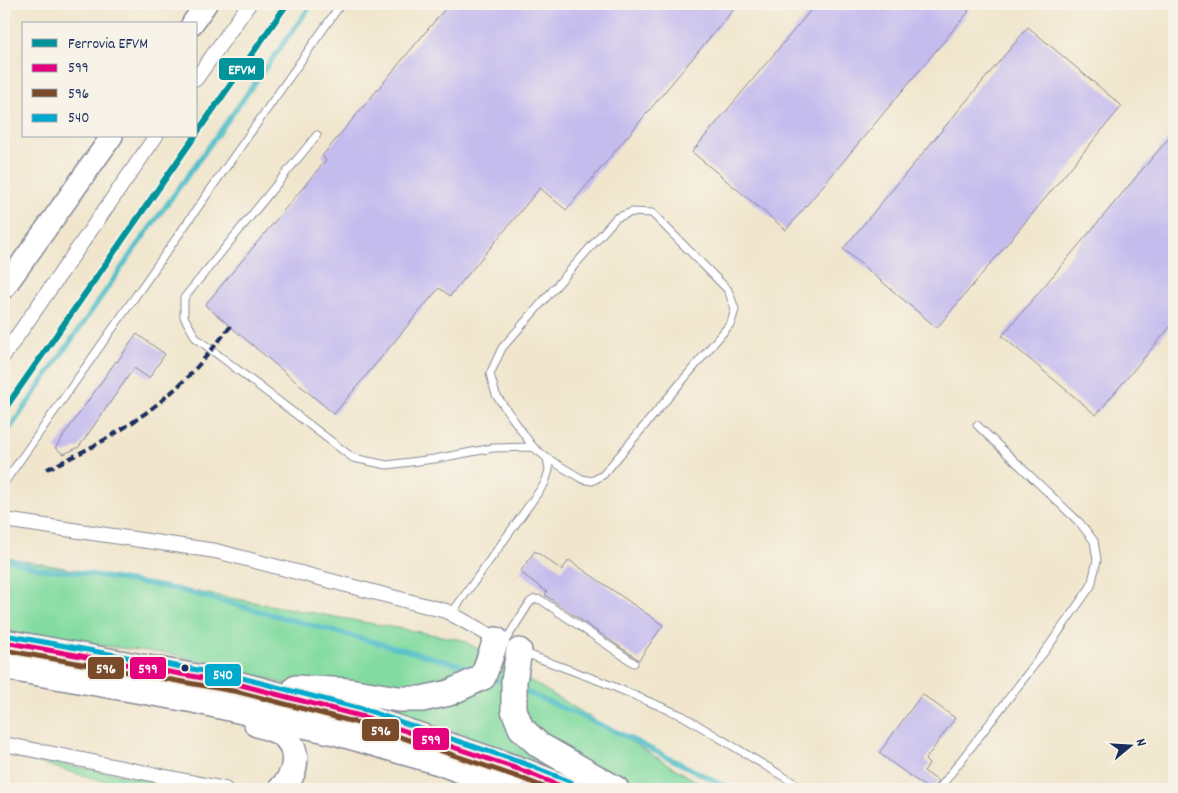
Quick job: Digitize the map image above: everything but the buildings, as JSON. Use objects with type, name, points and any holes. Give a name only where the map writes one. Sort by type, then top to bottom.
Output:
[{"type":"highway","points":[[4,642],[241,685],[364,717],[524,771],[568,789]]},
{"type":"highway","points":[[241,685],[349,691],[398,699],[422,699],[449,693],[483,677],[506,644]]},
{"type":"highway","points":[[506,644],[514,681],[514,710],[520,728],[539,745],[616,789]]},
{"type":"highway","points":[[4,667],[221,706],[335,732],[439,762],[512,789]]},
{"type":"highway","points":[[221,706],[248,722],[280,733],[289,741],[294,751],[295,762],[293,774],[287,784],[281,789]]},
{"type":"main road","points":[[193,22],[206,4]]},
{"type":"main road","points":[[4,288],[111,138]]},
{"type":"street","points":[[198,76],[249,4]]},
{"type":"street","points":[[4,355],[155,138]]},
{"type":"street","points":[[4,520],[216,551],[446,611],[506,644]]},
{"type":"street","points":[[4,744],[225,789]]},
{"type":"lane","points":[[4,483],[341,4]]},
{"type":"lane","points":[[317,135],[184,298],[184,317],[196,338],[353,458],[387,465],[434,459],[493,448],[533,447]]},
{"type":"lane","points":[[632,212],[652,213],[728,290],[736,309],[731,323],[603,475],[592,481],[582,479],[547,458],[533,447],[496,395],[490,374],[502,348],[616,218],[632,212]]},
{"type":"lane","points":[[939,789],[1048,647],[1091,586],[1097,560],[1094,541],[1080,523],[977,425]]},
{"type":"lane","points":[[451,614],[545,482],[549,470],[547,458]]},
{"type":"lane","points":[[634,663],[541,600],[535,599],[530,602],[506,644],[684,716],[804,789]]},
{"type":"green space","points":[[4,555],[15,559],[463,640],[709,789],[593,789],[500,748],[411,717],[172,654],[4,634]]},
{"type":"green space","points":[[10,755],[202,789],[132,789]]},
{"type":"waterway","points":[[4,437],[136,247],[312,4]]},
{"type":"waterway","points":[[4,558],[40,569],[83,573],[176,589],[461,665],[477,672]]},
{"type":"waterway","points":[[489,677],[507,684]]},
{"type":"waterway","points":[[522,690],[617,732],[731,789]]},
{"type":"railway","points":[[47,469],[108,438],[145,413],[180,384],[231,326]]},
{"type":"rail line","name":"EFVM","points":[[198,131],[287,4]]},
{"type":"rail line","name":"EFVM","points":[[4,410],[194,138]]},
{"type":"transit line","name":"540","points":[[5,635],[242,678],[366,710],[526,764],[571,782]]},
{"type":"transit line","name":"599","points":[[4,642],[241,685],[364,717],[524,771],[568,789]]},
{"type":"transit line","name":"596","points":[[4,650],[239,692],[362,724],[549,789]]}]
